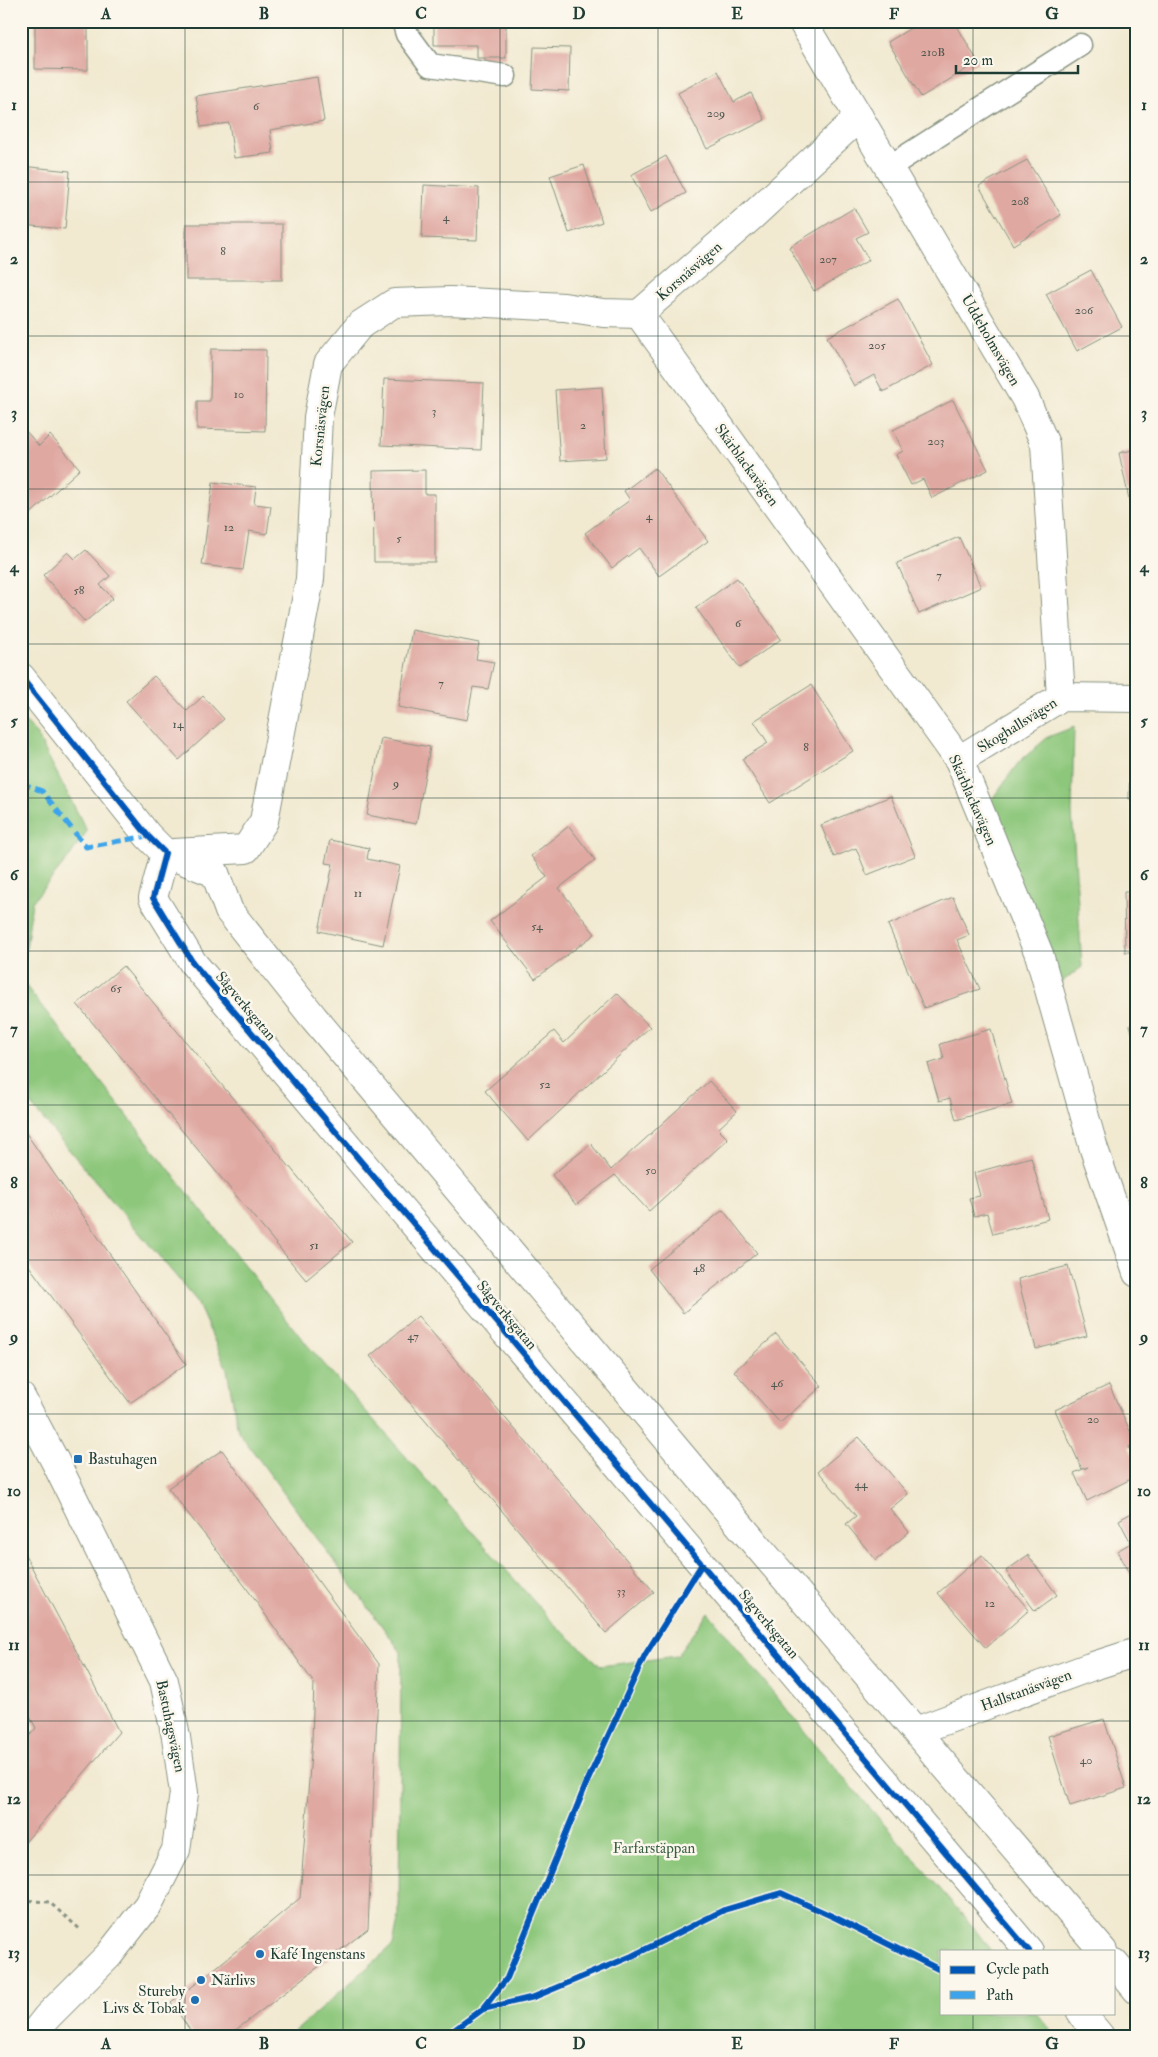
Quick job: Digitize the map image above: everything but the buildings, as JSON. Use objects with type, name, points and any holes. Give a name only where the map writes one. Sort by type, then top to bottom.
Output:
[{"type":"street","name":"Uddeholmsvägen","points":[[802,21],[1025,398],[1045,444],[1061,697]]},
{"type":"street","name":"Korsnäsvägen","points":[[165,854],[246,849],[264,821],[310,579],[318,417],[328,364],[360,325],[394,303],[450,301],[564,307],[603,313],[639,314],[751,217],[858,117]]},
{"type":"street","name":"Skärblackavägen","points":[[639,314],[959,760],[1038,954],[1094,1149],[1137,1273]]},
{"type":"street","points":[[21,678],[148,836],[165,854],[215,873],[229,911],[314,1018],[1102,1950]]},
{"type":"street","name":"Skoghallsvägen","points":[[959,760],[1061,697],[1137,698]]},
{"type":"street","name":"Sågverksgatan","points":[[165,854],[153,898],[193,963],[1028,1950]]},
{"type":"street","name":"Bastuhagsvägen","points":[[21,1397],[56,1463],[164,1681],[176,1737],[184,1793],[176,1850],[148,1905],[109,1955],[47,2017],[32,2036]]},
{"type":"street","name":"Hallstanäsvägen","points":[[916,1731],[1090,1667],[1137,1652]]},
{"type":"street","points":[[1116,1966],[1137,1990]]},
{"type":"street","points":[[1083,2014],[1100,2036]]},
{"type":"lane","points":[[403,21],[407,34],[430,65],[505,76]]},
{"type":"lane","points":[[889,167],[1080,46]]},
{"type":"path","points":[[21,1900],[49,1902],[109,1955]]},
{"type":"green space","name":"Farfarstäppan","points":[[21,717],[37,735],[87,831],[67,860],[32,902],[22,981],[302,1339],[553,1623],[601,1666],[677,1656],[708,1612],[818,1748],[974,1928],[990,1950],[940,1950],[940,2014],[1037,2014],[1055,2036],[290,2036],[393,1945],[399,1915],[401,1652],[238,1431],[227,1369],[196,1300],[21,1093]]},
{"type":"green space","points":[[1074,727],[1072,812],[1082,967],[1051,990],[987,806],[1019,762],[1048,737]]},
{"type":"marked path","points":[[21,783],[42,791],[86,847],[148,836]]},
{"type":"cycle path","points":[[21,677],[148,836],[165,853],[153,898],[193,963],[1028,1950]]},
{"type":"cycle path","points":[[446,2036],[483,2009],[507,1978],[587,1782],[645,1655],[702,1564]]},
{"type":"cycle path","points":[[483,2009],[534,1997],[632,1956],[724,1910],[781,1893],[940,1970]]},
{"type":"place","name":"Bastuhagen","points":[[78,1459]]},
{"type":"place","name":"Kafé Ingenstans","points":[[260,1954]]},
{"type":"place","name":"Närlivs","points":[[201,1980]]},
{"type":"place","name":"Stureby Livs & Tobak","points":[[195,2000]]}]
